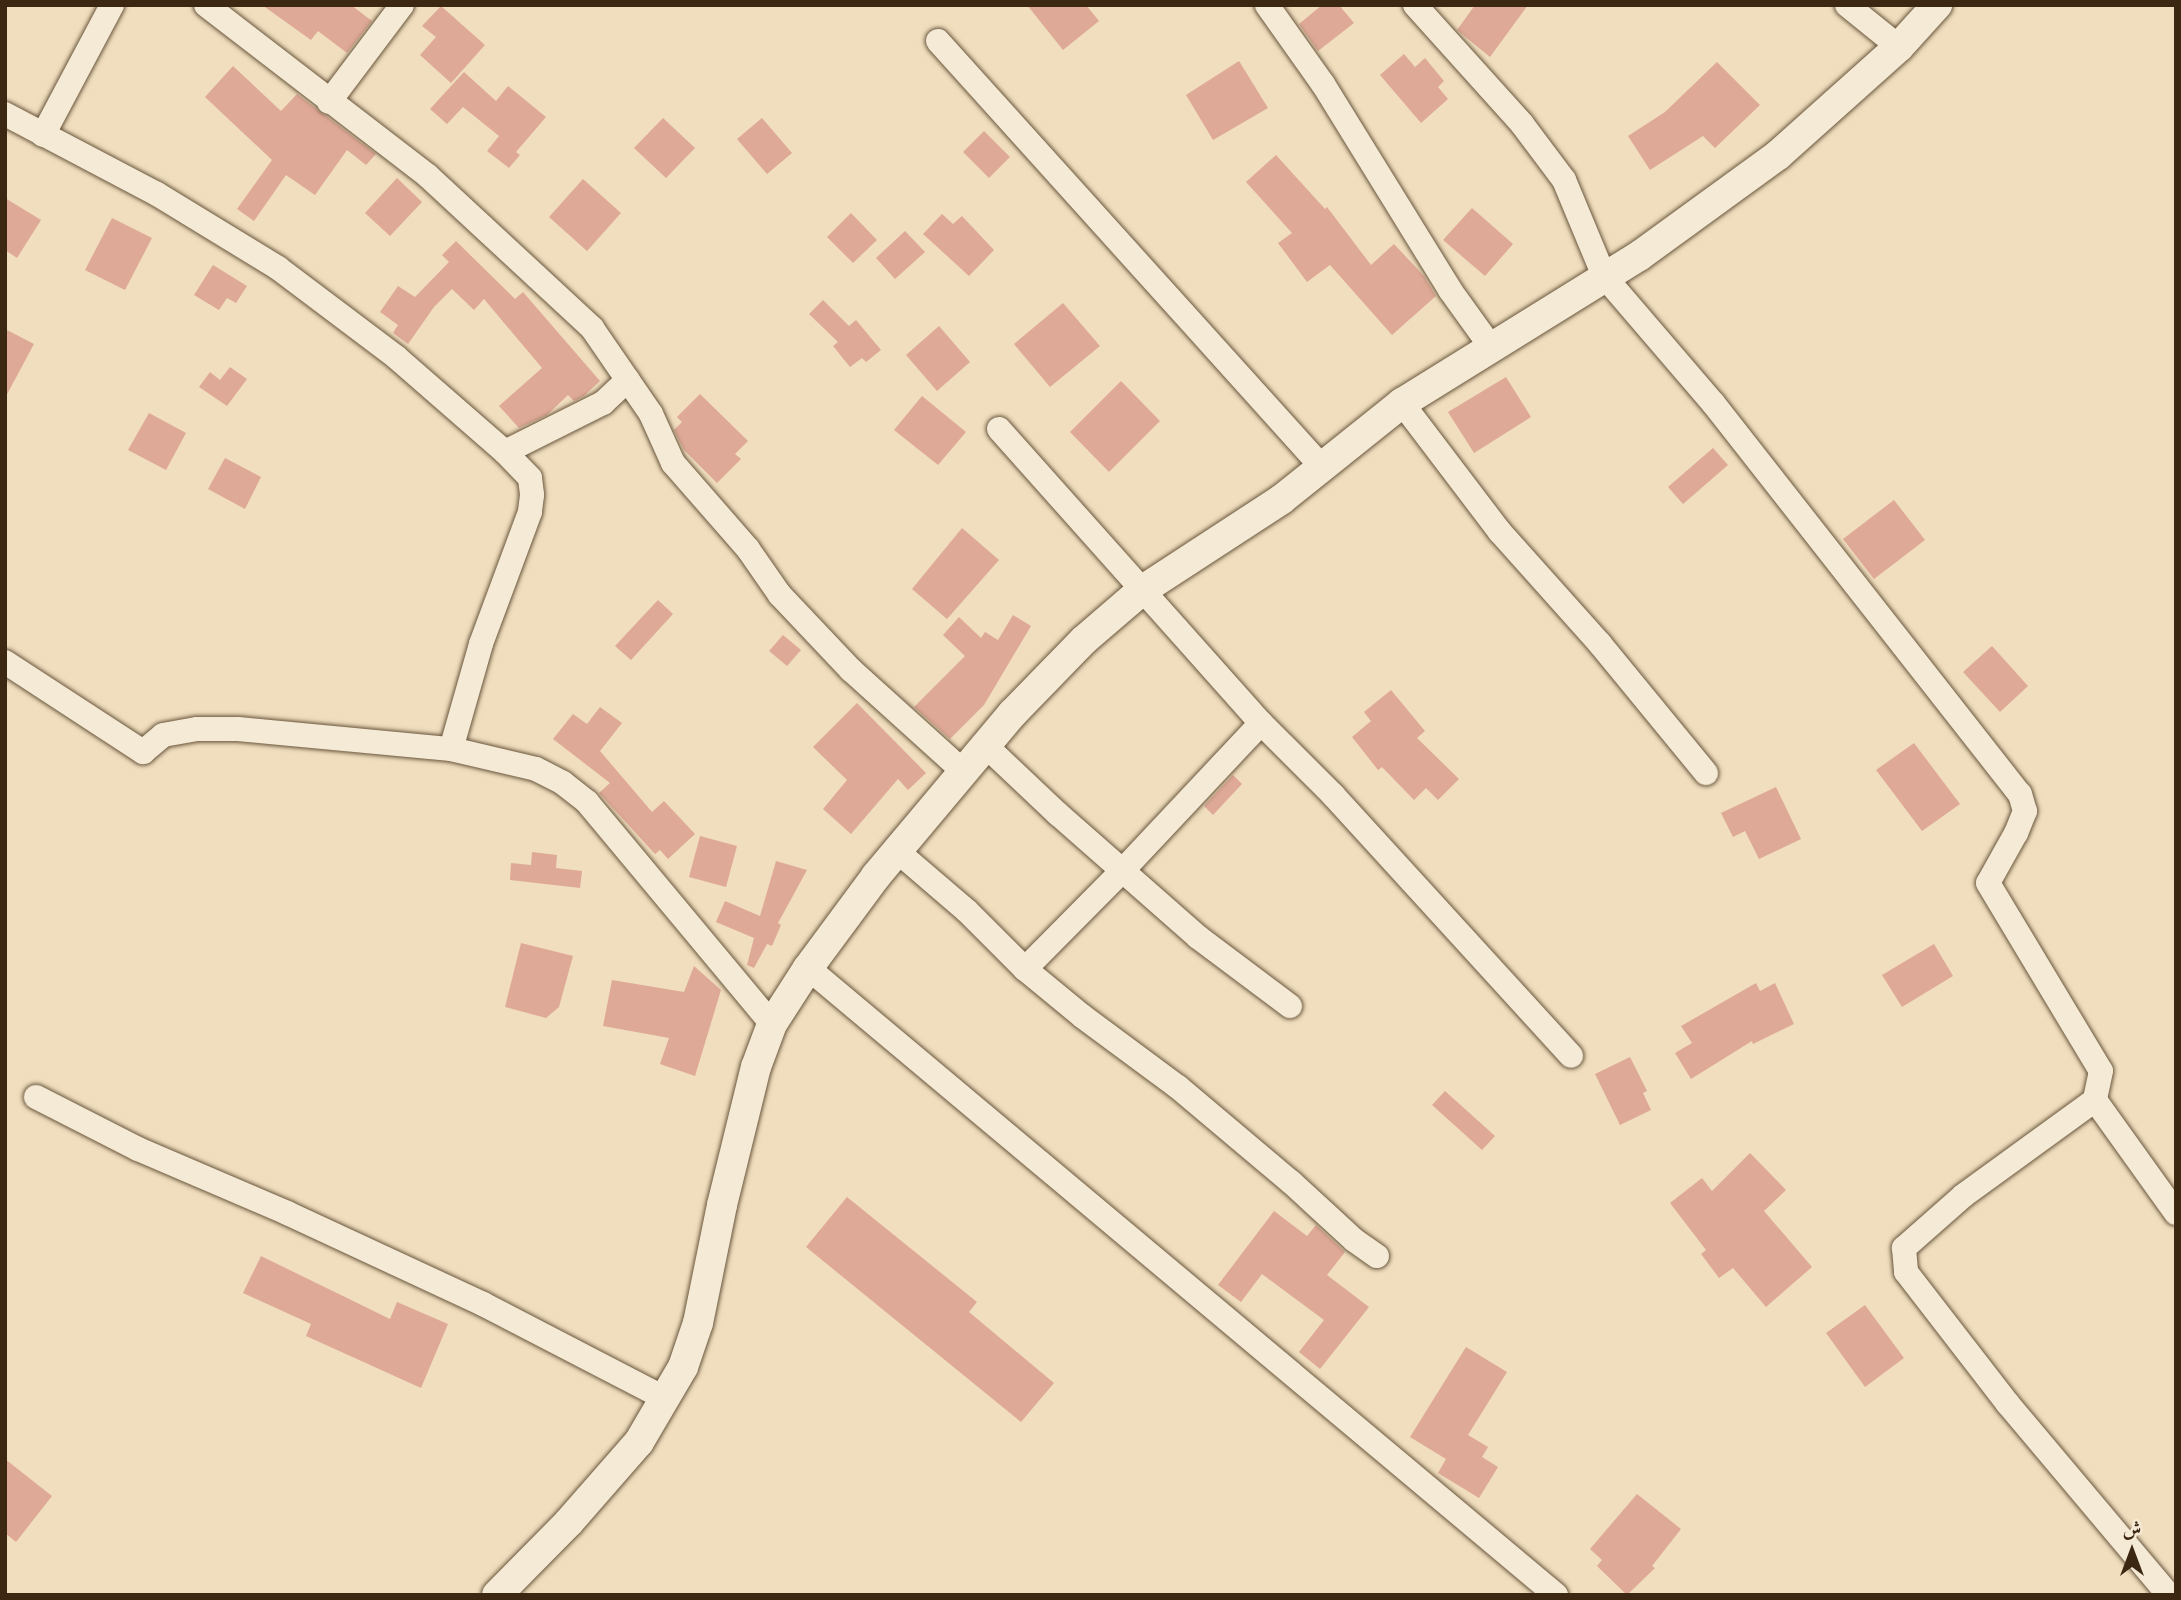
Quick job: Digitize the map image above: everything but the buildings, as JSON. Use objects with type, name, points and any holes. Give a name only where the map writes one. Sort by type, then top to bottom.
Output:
[{"type":"street","points":[[44,135],[113,5]]},
{"type":"street","points":[[206,5],[428,176],[496,236],[592,328],[651,414],[673,463],[748,550],[787,603],[851,670],[964,772]]},
{"type":"street","points":[[330,102],[402,5]]},
{"type":"street","points":[[1267,5],[1322,84],[1450,290],[1490,347]]},
{"type":"street","points":[[1415,5],[1522,124],[1564,180],[1604,276],[1713,403],[2020,794],[2025,811],[2017,833],[1988,883],[2101,1071],[2095,1100],[1963,1196],[1904,1248],[1906,1272],[2008,1404],[2169,1595]]},
{"type":"street","points":[[1847,5],[1899,47]]},
{"type":"street","points":[[497,1595],[606,1481],[639,1442],[683,1367],[698,1322],[735,1147],[756,1067],[772,1024],[808,968],[897,851],[1058,664],[1141,591],[1282,499],[1402,402],[1718,201],[1779,155],[1899,47],[1937,5]]},
{"type":"street","points":[[938,41],[1322,467]]},
{"type":"street","points":[[5,114],[180,208],[278,268],[396,357],[505,452],[530,478],[530,512],[481,643],[451,749]]},
{"type":"street","points":[[505,452],[603,402],[628,380]]},
{"type":"street","points":[[1402,402],[1500,532],[1600,643],[1706,774]]},
{"type":"street","points":[[999,429],[1261,723],[1333,795],[1571,1056]]},
{"type":"street","points":[[5,654],[76,704],[116,722],[163,735],[197,729],[238,730],[451,749],[536,769],[563,783],[587,802],[772,1024]]},
{"type":"street","points":[[5,662],[143,752],[163,735]]},
{"type":"street","points":[[1025,969],[1124,869],[1261,723]]},
{"type":"street","points":[[986,746],[1058,814],[1124,869],[1198,937],[1290,1006]]},
{"type":"street","points":[[897,851],[967,911],[1025,969],[1082,1016],[1178,1087],[1291,1182],[1354,1240],[1377,1256]]},
{"type":"street","points":[[808,968],[1556,1595]]},
{"type":"street","points":[[36,1097],[138,1149],[287,1213],[483,1304],[666,1399]]},
{"type":"street","points":[[2095,1100],[2176,1213]]}]
